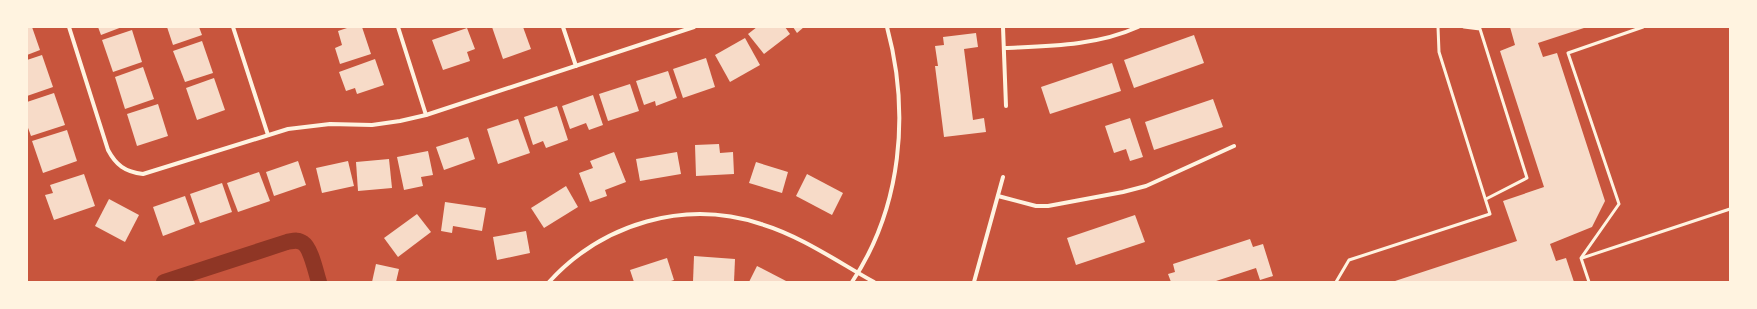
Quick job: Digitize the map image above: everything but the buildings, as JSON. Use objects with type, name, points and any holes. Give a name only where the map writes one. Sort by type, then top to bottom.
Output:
[{"type":"street","points":[[69,27],[108,150],[113,160],[121,168],[131,173],[143,174],[268,135],[302,127],[330,124],[372,125],[400,121],[426,114],[694,27]]},
{"type":"street","points":[[233,27],[268,135]]},
{"type":"street","points":[[398,27],[426,114]]},
{"type":"street","points":[[563,27],[576,66]]},
{"type":"street","points":[[852,282],[875,239],[888,204],[896,167],[900,129],[900,91],[894,54],[887,27]]},
{"type":"street","points":[[1003,27],[1005,48],[1006,106]]},
{"type":"street","points":[[1005,48],[1078,44],[1102,39],[1138,27]]},
{"type":"street","points":[[998,196],[1030,204],[1048,206],[1123,192],[1157,182],[1234,146]]},
{"type":"street","points":[[974,282],[1003,177]]},
{"type":"street","points":[[549,282],[561,269],[582,252],[605,237],[629,226],[655,218],[695,214],[722,215],[762,224],[787,234],[874,282]]},
{"type":"lane","points":[[1336,282],[1349,260],[1490,214],[1439,52],[1438,27]]},
{"type":"lane","points":[[1464,27],[1480,29],[1527,178],[1486,199]]},
{"type":"lane","points":[[1582,258],[1619,204],[1568,53],[1643,27]]},
{"type":"lane","points":[[1582,258],[1730,209]]},
{"type":"lane","points":[[1582,258],[1589,282]]},
{"type":"waterway","points":[[164,282],[287,242],[295,241],[299,241],[306,246],[313,261],[319,282]]}]
